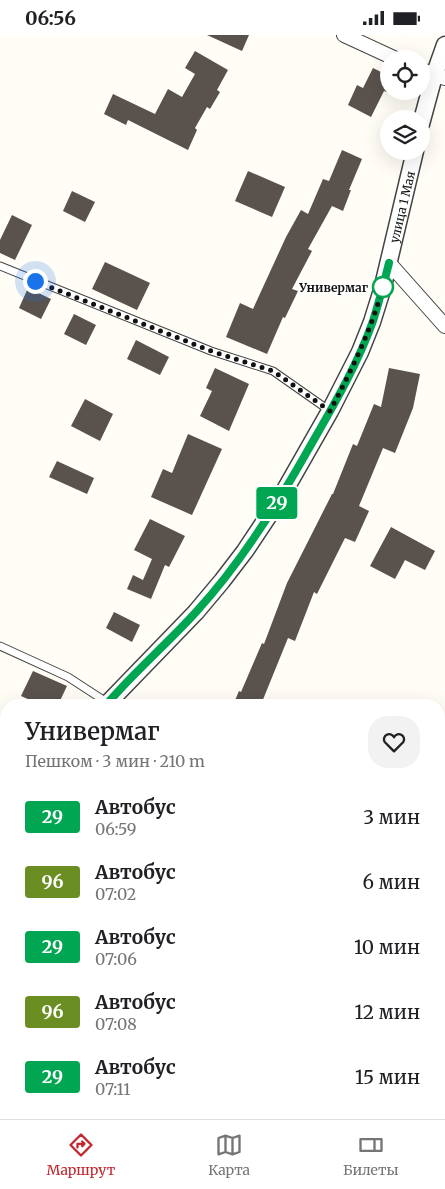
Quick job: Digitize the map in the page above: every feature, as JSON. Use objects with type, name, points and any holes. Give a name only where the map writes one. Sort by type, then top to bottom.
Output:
[{"type":"street","points":[[344,35],[380,52]]},
{"type":"street","points":[[424,110],[433,75],[445,45]]},
{"type":"street","name":"улица 1 Мая","points":[[112,699],[196,612],[245,551],[281,497],[330,411],[360,352],[372,322],[389,263],[413,160]]},
{"type":"street","points":[[389,263],[445,326]]},
{"type":"lane","points":[[0,266],[211,351],[273,371],[330,411]]},
{"type":"lane","points":[[0,646],[68,677],[100,699]]},
{"type":"building","points":[[207,35],[249,35],[242,51]]},
{"type":"building","points":[[195,51],[228,70],[217,90],[220,92],[210,109],[207,107],[195,128],[197,130],[188,150],[128,120],[126,125],[104,114],[113,94],[155,114],[168,89],[182,97],[195,74],[185,68]]},
{"type":"building","points":[[373,68],[380,72],[380,99],[371,117],[348,105],[357,85],[363,88]]},
{"type":"building","points":[[342,150],[362,159],[349,190],[351,190],[343,211],[332,206],[308,249],[312,251],[292,289],[298,291],[285,318],[283,317],[267,354],[226,337],[240,303],[253,309],[286,237],[301,210],[308,214],[323,179],[329,181]]},
{"type":"building","points":[[248,171],[285,187],[272,217],[235,201]]},
{"type":"building","points":[[72,191],[95,202],[85,222],[63,211]]},
{"type":"building","points":[[12,215],[32,225],[15,260],[0,253],[0,240]]},
{"type":"building","points":[[105,262],[150,283],[137,310],[92,289]]},
{"type":"building","points":[[28,288],[51,299],[41,319],[19,308]]},
{"type":"building","points":[[74,314],[96,325],[86,345],[64,334]]},
{"type":"building","points":[[136,340],[169,357],[160,375],[127,359]]},
{"type":"building","points":[[215,368],[249,384],[229,431],[200,416],[212,391],[206,388]]},
{"type":"building","points":[[389,368],[420,374],[413,408],[395,453],[383,448],[359,506],[369,511],[355,542],[345,538],[317,594],[314,592],[295,641],[288,638],[263,699],[236,699],[239,691],[241,692],[262,643],[264,644],[287,583],[333,494],[353,444],[357,446],[374,404],[381,407]]},
{"type":"building","points":[[85,399],[113,414],[100,441],[71,426]]},
{"type":"building","points":[[188,434],[222,449],[192,515],[151,497],[163,469],[172,473]]},
{"type":"building","points":[[57,461],[94,478],[87,494],[49,477]]},
{"type":"building","points":[[150,519],[185,536],[169,567],[165,565],[151,599],[127,589],[133,575],[143,580],[152,559],[134,550]]},
{"type":"building","points":[[391,527],[435,551],[425,570],[405,560],[395,579],[370,566]]},
{"type":"building","points":[[114,612],[140,625],[132,642],[106,628]]},
{"type":"building","points":[[33,671],[67,686],[61,699],[28,699],[21,696]]},
{"type":"bus line","name":"29","points":[[112,699],[196,612],[222,581],[245,551],[281,497],[330,411],[360,352],[372,322],[389,263]]},
{"type":"place","name":"Универмаг","points":[[383,287]]},
{"type":"route","points":[[35,281],[211,351],[273,371],[330,411],[360,352],[383,287]]}]
